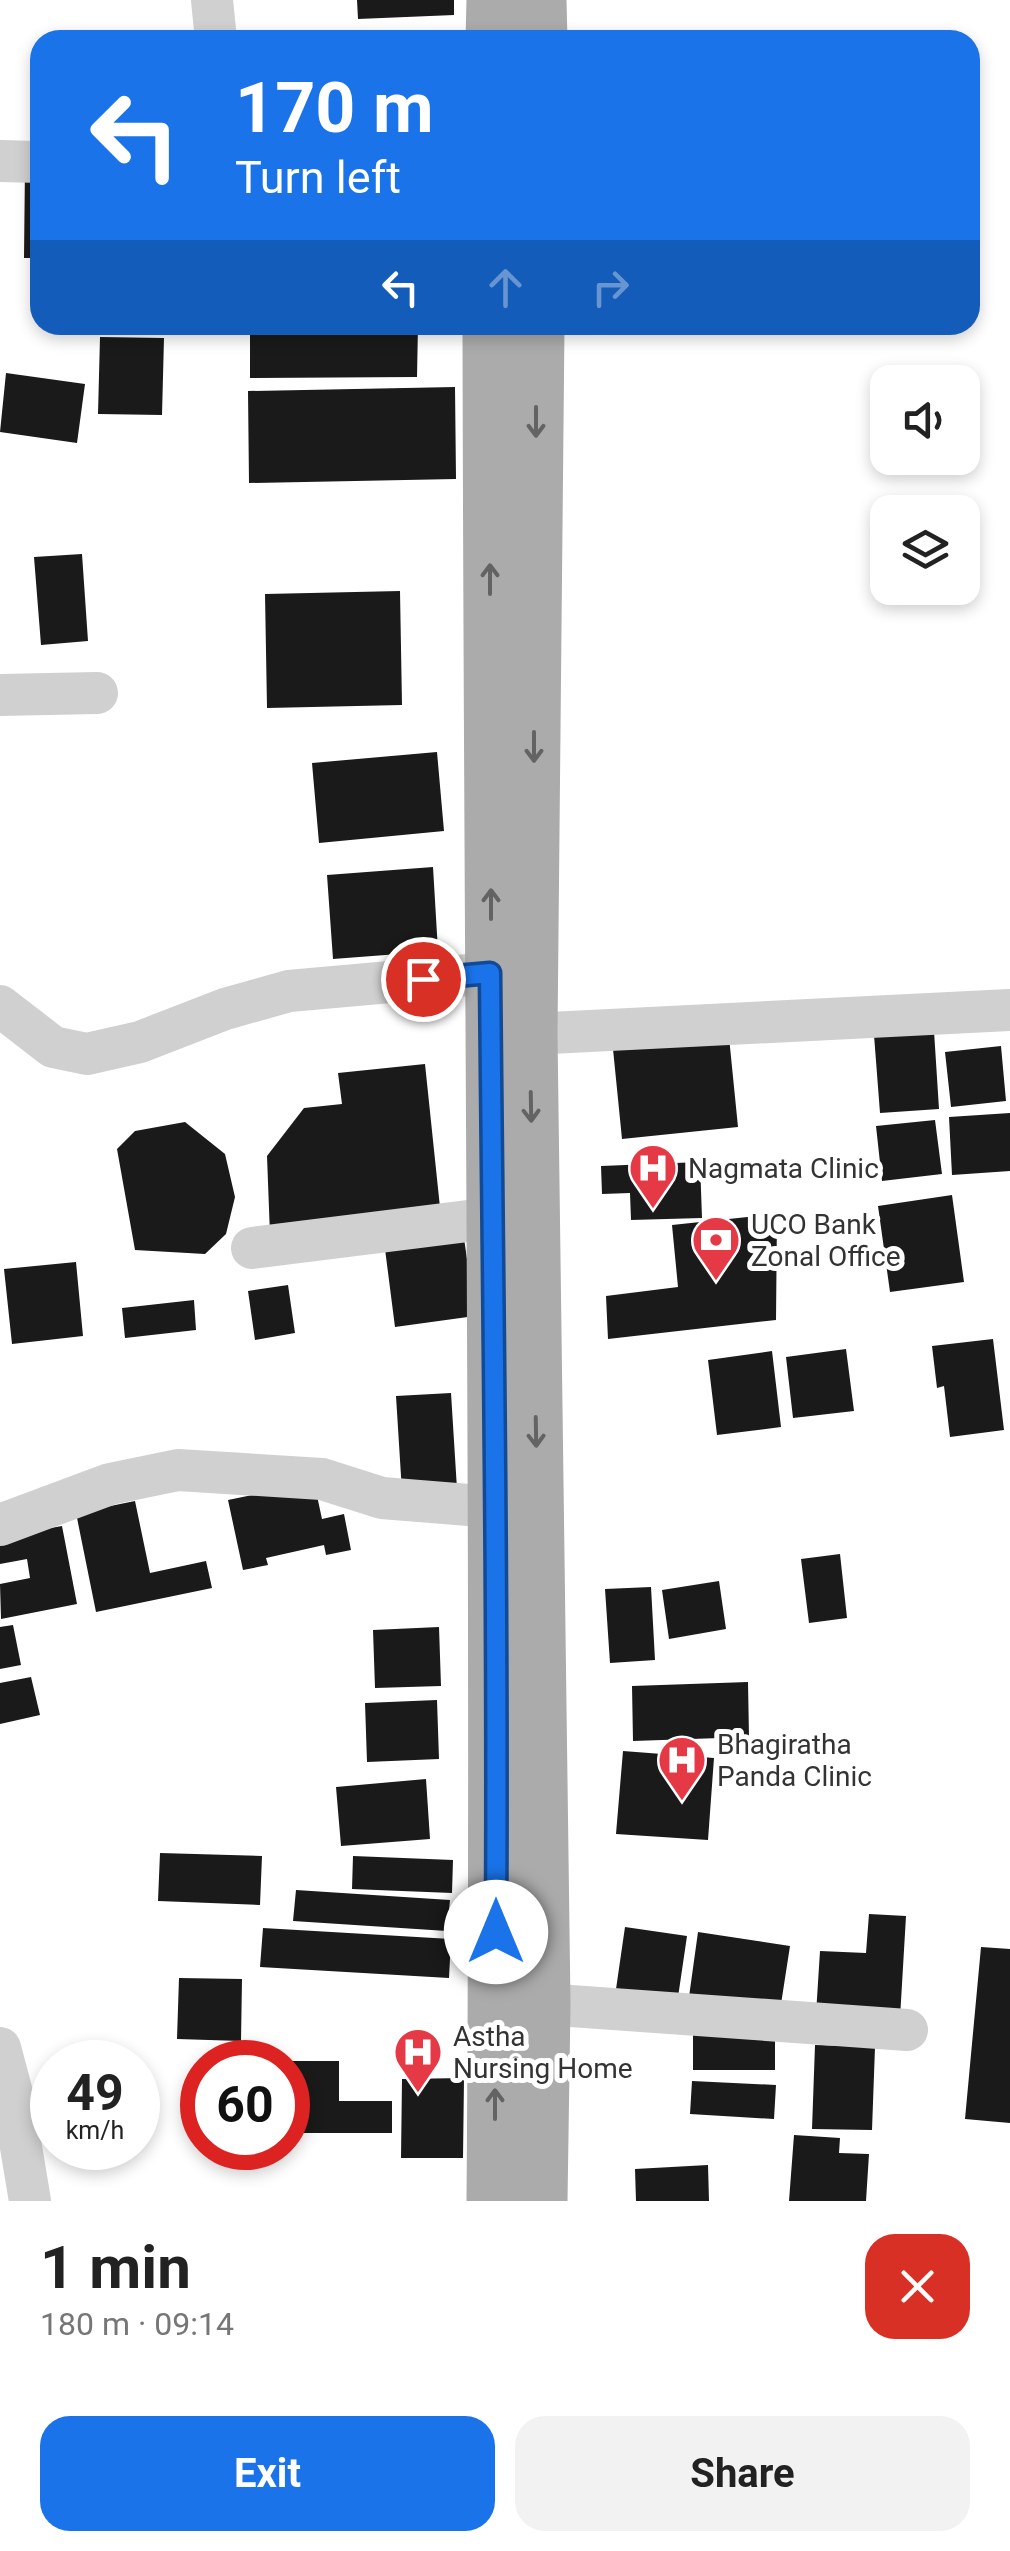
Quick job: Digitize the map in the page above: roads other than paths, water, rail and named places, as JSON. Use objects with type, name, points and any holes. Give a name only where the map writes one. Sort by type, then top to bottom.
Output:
[{"type":"main road","points":[[493,30],[494,0]]},
{"type":"main road","points":[[539,0],[540,30]]},
{"type":"main road","points":[[490,335],[490,973],[497,1630],[494,2201]]},
{"type":"main road","points":[[537,335],[530,1034],[542,2004],[540,2201]]},
{"type":"street","points":[[212,0],[215,30]]},
{"type":"street","points":[[0,161],[30,162]]},
{"type":"street","points":[[0,695],[97,693]]},
{"type":"street","points":[[0,1006],[53,1047],[87,1054],[140,1042],[225,1009],[289,991],[490,973]]},
{"type":"street","points":[[530,1034],[1010,1010]]},
{"type":"street","points":[[252,1248],[492,1218]]},
{"type":"street","points":[[0,1525],[110,1484],[178,1470],[322,1479],[382,1498],[493,1508]]},
{"type":"street","points":[[542,2004],[907,2030]]},
{"type":"street","points":[[0,2048],[12,2092],[30,2201]]},
{"type":"place","name":"Nagmata Clinic","points":[[653,1210]]},
{"type":"place","name":"UCO Bank Zonal Office","points":[[716,1282]]},
{"type":"place","name":"Bhagiratha Panda Clinic","points":[[682,1802]]},
{"type":"place","name":"Astha Nursing Home","points":[[418,2094]]}]
